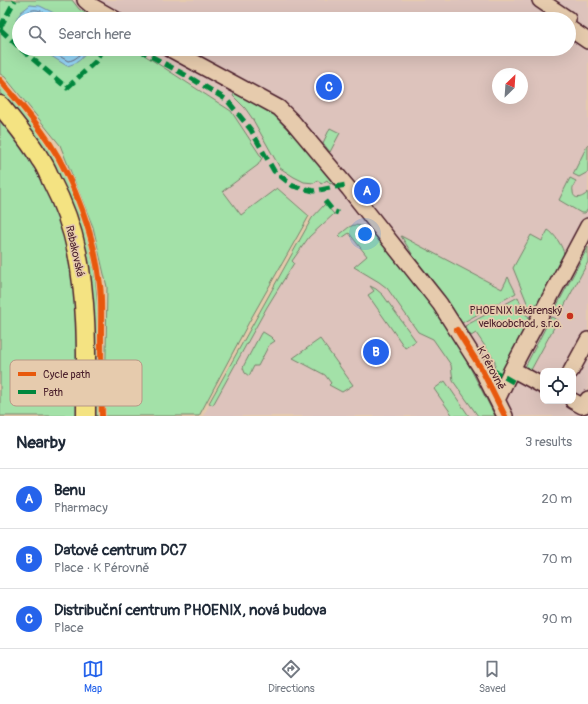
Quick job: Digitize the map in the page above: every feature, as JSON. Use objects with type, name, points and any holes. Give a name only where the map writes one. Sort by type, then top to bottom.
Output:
[{"type":"main road","name":"Rabakovská","points":[[0,105],[14,121],[41,159],[59,196],[69,223],[77,250],[83,285],[86,319],[86,360]]},
{"type":"street","points":[[85,0],[103,12]]},
{"type":"street","points":[[529,0],[544,12]]},
{"type":"street","points":[[540,0],[558,12]]},
{"type":"street","points":[[576,24],[588,32]]},
{"type":"street","points":[[576,33],[588,41]]},
{"type":"street","name":"K Pérovně","points":[[183,56],[279,108],[293,122],[349,189],[440,304],[482,370],[505,416]]},
{"type":"street","points":[[497,400],[588,226]]},
{"type":"street","points":[[573,368],[588,340]]},
{"type":"street","points":[[512,369],[540,384]]},
{"type":"street","points":[[576,403],[582,406],[585,405],[588,399]]},
{"type":"shaded area","points":[[22,0],[588,0],[588,416],[203,416],[312,218],[277,188],[241,216],[222,191],[258,165],[231,111],[146,56],[576,56],[576,12],[13,12]]},
{"type":"green space","points":[[0,0],[72,0],[79,9],[84,12],[12,12],[12,56],[146,56],[231,111],[262,158],[258,165],[223,191],[241,215],[277,188],[309,216],[249,322],[199,416],[105,416],[105,406],[142,406],[142,360],[106,360],[107,287],[93,227],[60,145],[5,77],[0,74]]},
{"type":"green space","points":[[0,84],[40,133],[64,173],[82,217],[93,263],[96,286],[99,360],[92,360],[91,286],[22,119],[0,93]]},
{"type":"green space","points":[[235,92],[270,111],[289,131],[318,156],[336,184],[330,184],[327,180],[321,184],[318,180],[314,183],[304,182],[280,168],[252,118],[245,108],[233,96]]},
{"type":"green space","points":[[0,118],[25,151],[55,209],[68,250],[72,270],[75,288],[77,325],[78,360],[10,360],[10,406],[78,406],[78,416],[0,416]]},
{"type":"green space","points":[[330,128],[340,133],[330,152],[323,143]]},
{"type":"green space","points":[[588,144],[588,172],[579,177],[573,174]]},
{"type":"green space","points":[[570,178],[576,181],[573,186],[573,194],[575,196],[579,198],[588,192],[588,209],[585,213],[581,213],[559,200]]},
{"type":"green space","points":[[325,204],[334,214],[309,237],[292,261],[294,263],[267,307],[213,405],[209,403],[312,218]]},
{"type":"green space","points":[[354,225],[363,226],[371,230],[434,309],[464,356],[495,416],[478,416],[453,381],[451,365],[433,339],[418,332],[387,288],[354,267],[367,256],[349,233],[342,238],[339,235]]},
{"type":"green space","points":[[548,230],[558,241],[564,255],[533,314],[529,312],[530,310],[513,268],[531,235],[542,241]]},
{"type":"green space","points":[[401,236],[502,289],[508,277],[516,293],[462,323],[444,295],[414,257]]},
{"type":"green space","points":[[588,247],[588,262],[561,312],[555,309]]},
{"type":"green space","points":[[370,286],[383,295],[416,341],[405,348],[368,295],[374,291]]},
{"type":"green space","points":[[518,297],[525,314],[531,318],[500,377],[496,378],[492,372],[494,370],[493,368],[495,366],[495,361],[476,333],[471,336],[465,326]]},
{"type":"green space","points":[[551,317],[558,320],[531,370],[525,367]]},
{"type":"green space","points":[[263,332],[275,341],[269,345],[258,366],[254,366],[249,376],[245,373],[243,368],[261,333]]},
{"type":"green space","points":[[320,339],[353,385],[342,392],[329,385],[331,383],[325,375],[293,358]]},
{"type":"green space","points":[[445,381],[469,416],[453,416],[434,389]]},
{"type":"green space","points":[[93,406],[99,406],[99,416],[93,416]]},
{"type":"water","points":[[30,5],[40,6],[52,12],[21,12]]},
{"type":"water","points":[[51,56],[83,56],[80,60],[67,66]]},
{"type":"marked path","points":[[0,28],[15,0]]},
{"type":"marked path","points":[[0,29],[12,40]]},
{"type":"marked path","points":[[29,56],[67,88],[96,61],[98,56]]},
{"type":"marked path","points":[[151,56],[227,100],[251,130],[274,171],[293,186],[314,191],[346,185]]},
{"type":"marked path","points":[[325,201],[333,211],[338,213]]},
{"type":"marked path","points":[[492,369],[515,383]]},
{"type":"cycle path","points":[[0,80],[26,110],[49,142],[75,192],[89,230],[94,248],[101,291],[101,360]]},
{"type":"cycle path","points":[[457,330],[482,370],[505,416]]},
{"type":"cycle path","points":[[102,406],[102,416]]},
{"type":"place","name":"Distribuční centrum PHOENIX, nová budova","points":[[329,87]]},
{"type":"place","name":"Benu","points":[[367,191]]},
{"type":"place","name":"PHOENIX lékárenský velkoobchod, s.r.o.","points":[[570,316]]},
{"type":"place","name":"Datové centrum DC7","points":[[376,352]]}]
